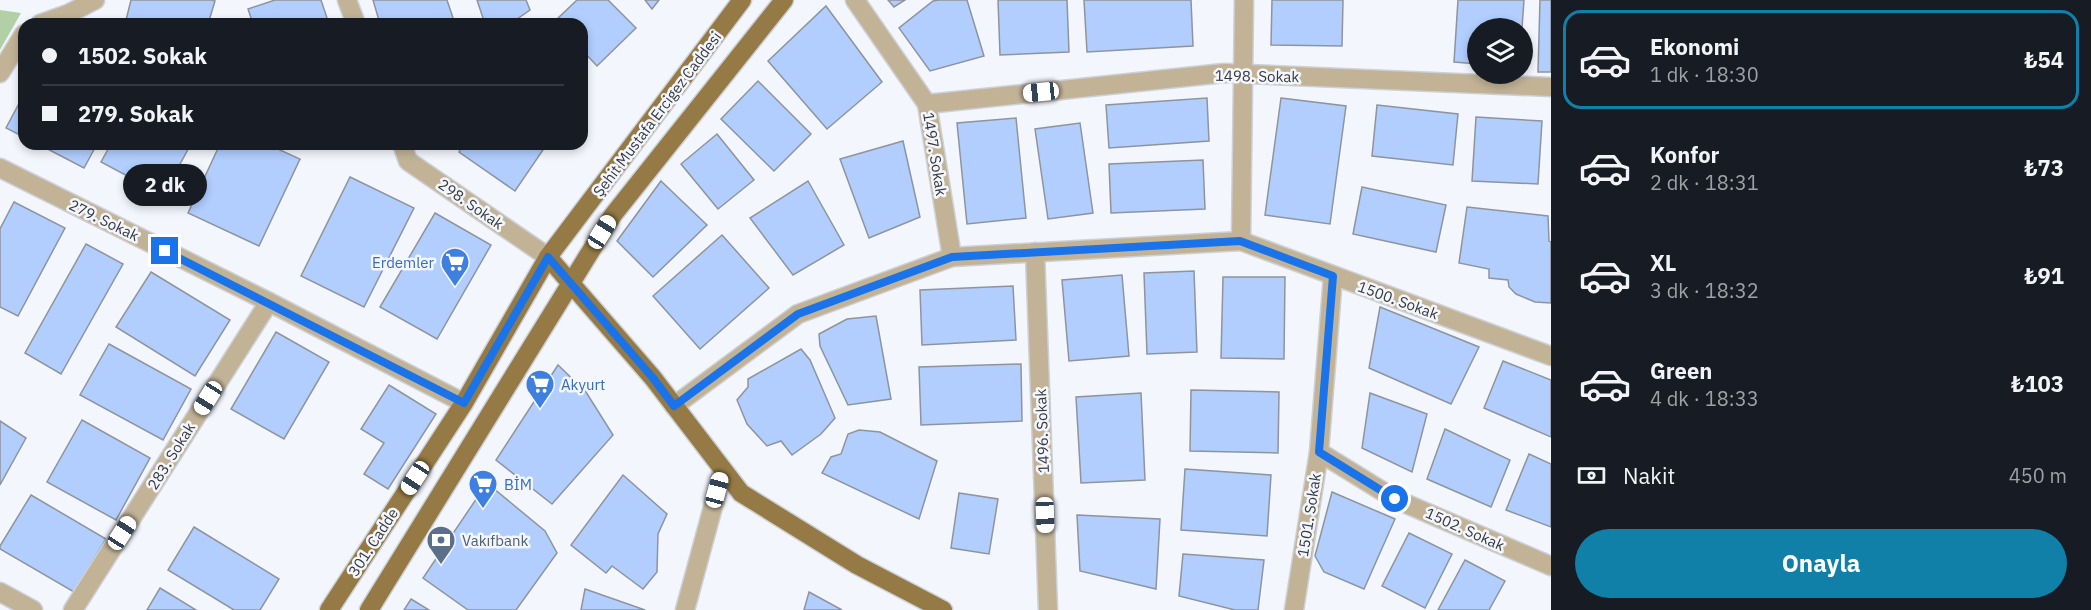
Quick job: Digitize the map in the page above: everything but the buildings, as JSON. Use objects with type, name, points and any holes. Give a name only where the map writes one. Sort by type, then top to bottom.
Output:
[{"type":"main road","name":"Şehit Mustafa Ercigez Caddesi","points":[[548,257],[742,0]]},
{"type":"main road","name":"Şehit Mustafa Ercigez Caddesi","points":[[570,283],[613,215],[784,0]]},
{"type":"main road","points":[[548,257],[653,378],[741,493],[857,565],[943,610]]},
{"type":"main road","name":"301. Cadde","points":[[329,610],[464,403],[548,257]]},
{"type":"main road","name":"301. Cadde","points":[[369,610],[570,283]]},
{"type":"street","points":[[57,18],[95,0]]},
{"type":"street","points":[[347,0],[354,18]]},
{"type":"street","name":"1497. Sokak","points":[[855,0],[927,104],[952,257]]},
{"type":"street","points":[[1240,241],[1244,0]]},
{"type":"street","points":[[0,73],[18,44]]},
{"type":"street","name":"1498. Sokak","points":[[927,104],[1224,73],[1551,87]]},
{"type":"street","name":"298. Sokak","points":[[404,150],[408,161],[548,257]]},
{"type":"street","name":"279. Sokak","points":[[0,168],[269,302],[464,403]]},
{"type":"street","name":"1500. Sokak","points":[[674,406],[798,314],[952,257],[1035,252],[1240,241],[1551,356]]},
{"type":"street","name":"1496. Sokak","points":[[1035,252],[1048,610]]},
{"type":"street","name":"1501. Sokak","points":[[1294,610],[1319,452],[1333,276]]},
{"type":"street","name":"283. Sokak","points":[[74,610],[269,302]]},
{"type":"street","name":"1502. Sokak","points":[[1319,452],[1395,499],[1551,566]]},
{"type":"street","points":[[685,610],[723,470]]},
{"type":"street","points":[[0,592],[33,610]]},
{"type":"green space","points":[[0,10],[21,13],[18,18],[0,50]]},
{"type":"place","name":"Erdemler","points":[[455,288]]},
{"type":"place","name":"Akyurt","points":[[540,410]]},
{"type":"place","name":"BİM","points":[[483,510]]},
{"type":"place","name":"Vakıfbank","points":[[441,566]]},
{"type":"route","points":[[165,251],[464,403],[548,257],[653,378],[674,406],[798,314],[952,257],[1240,241],[1333,276],[1319,452],[1395,499]]}]
